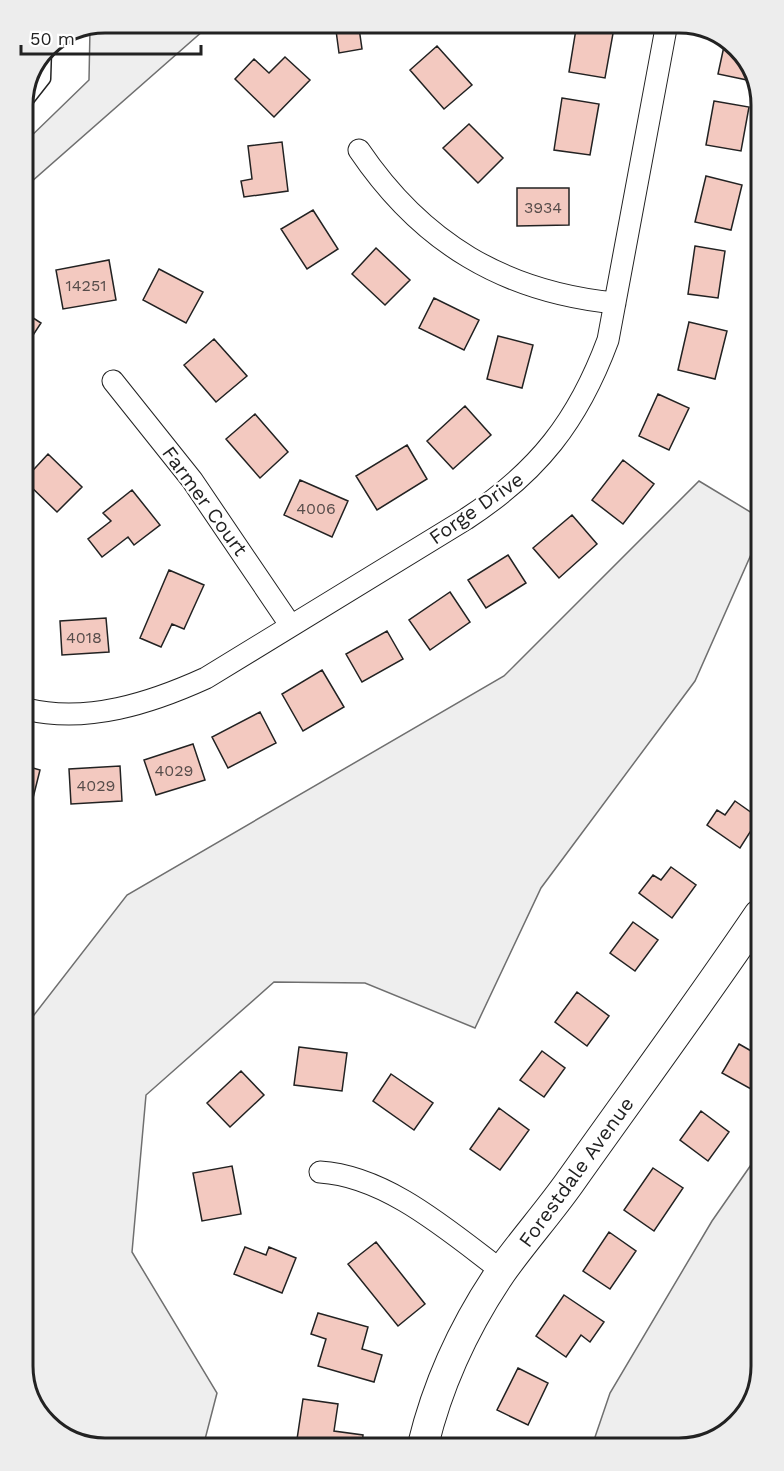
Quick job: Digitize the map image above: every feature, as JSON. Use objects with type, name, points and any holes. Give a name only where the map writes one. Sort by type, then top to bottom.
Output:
[{"type":"street","name":"Forge Drive","points":[[33,709],[84,712],[123,708],[169,695],[206,678],[466,519],[527,473],[555,442],[593,379],[608,340],[665,33]]},
{"type":"street","points":[[359,150],[378,178],[406,209],[437,237],[472,261],[541,291],[582,300],[615,303]]},
{"type":"street","name":"Farmer Court","points":[[113,381],[192,480],[291,626]]},
{"type":"street","name":"Forestdale Avenue","points":[[425,1438],[433,1404],[450,1363],[476,1313],[502,1271],[542,1221],[751,926]]},
{"type":"street","points":[[320,1172],[345,1173],[364,1179],[434,1220],[502,1271]]},
{"type":"lane","points":[[34,93],[45,79],[45,64]]},
{"type":"shaded area","points":[[201,33],[33,180],[33,134],[89,80],[90,34]]},
{"type":"shaded area","points":[[699,481],[751,512],[751,555],[695,681],[541,888],[475,1028],[365,983],[274,982],[146,1095],[132,1252],[217,1393],[205,1438],[100,1438],[91,1437],[69,1428],[48,1410],[38,1394],[34,1380],[33,1016],[127,895],[504,676]]},
{"type":"shaded area","points":[[751,1165],[751,1366],[744,1398],[727,1420],[707,1433],[693,1437],[595,1438],[610,1393],[712,1221]]},
{"type":"building","points":[[336,33],[360,33],[362,49],[339,53]]},
{"type":"building","points":[[575,33],[613,33],[605,78],[569,72]]},
{"type":"building","points":[[437,46],[472,85],[444,109],[410,70]]},
{"type":"building","points":[[724,48],[736,61],[747,80],[718,74]]},
{"type":"building","points":[[285,57],[310,80],[274,117],[235,79],[254,59],[269,73]]},
{"type":"building","points":[[562,98],[599,104],[590,155],[554,150]]},
{"type":"building","points":[[714,101],[749,107],[741,151],[706,145]]},
{"type":"building","points":[[469,124],[503,158],[478,183],[443,148]]},
{"type":"building","points":[[282,142],[288,191],[244,197],[241,181],[252,179],[248,146]]},
{"type":"building","points":[[706,176],[742,185],[731,230],[695,222]]},
{"type":"building","points":[[517,188],[569,188],[569,225],[517,226]]},
{"type":"building","points":[[313,210],[338,249],[307,269],[281,229]]},
{"type":"building","points":[[695,246],[725,251],[718,298],[688,294]]},
{"type":"building","points":[[376,248],[410,280],[385,305],[352,274]]},
{"type":"building","points":[[109,260],[116,300],[63,309],[56,270]]},
{"type":"building","points":[[159,269],[203,292],[186,323],[143,300]]},
{"type":"building","points":[[434,298],[479,320],[464,350],[419,328]]},
{"type":"building","points":[[33,318],[41,323],[33,335]]},
{"type":"building","points":[[689,322],[727,331],[715,379],[678,370]]},
{"type":"building","points":[[498,336],[533,345],[522,388],[487,379]]},
{"type":"building","points":[[214,339],[247,376],[216,402],[184,365]]},
{"type":"building","points":[[658,394],[689,408],[669,450],[639,436]]},
{"type":"building","points":[[465,406],[491,435],[453,469],[427,441]]},
{"type":"building","points":[[255,414],[288,452],[260,478],[226,439]]},
{"type":"building","points":[[407,445],[427,479],[377,510],[356,476]]},
{"type":"building","points":[[48,454],[82,487],[57,512],[33,489],[33,470]]},
{"type":"building","points":[[623,460],[654,484],[623,524],[592,500]]},
{"type":"building","points":[[300,480],[348,501],[332,537],[284,515]]},
{"type":"building","points":[[132,490],[160,525],[134,545],[128,537],[102,557],[88,539],[111,521],[103,513]]},
{"type":"building","points":[[572,515],[597,544],[559,578],[533,548]]},
{"type":"building","points":[[508,555],[526,583],[486,608],[468,580]]},
{"type":"building","points":[[169,570],[204,585],[184,629],[172,624],[161,647],[140,638]]},
{"type":"building","points":[[450,592],[470,622],[430,650],[409,620]]},
{"type":"building","points":[[106,618],[109,652],[62,655],[60,621]]},
{"type":"building","points":[[387,631],[403,659],[362,682],[346,654]]},
{"type":"building","points":[[322,670],[344,707],[303,731],[282,694]]},
{"type":"building","points":[[260,712],[276,743],[228,768],[212,737]]},
{"type":"building","points":[[193,744],[205,780],[156,795],[144,760]]},
{"type":"building","points":[[120,766],[122,801],[71,804],[69,769]]},
{"type":"building","points":[[33,768],[40,770],[33,798]]},
{"type":"building","points":[[735,801],[751,812],[751,831],[740,848],[707,825],[717,810],[725,815]]},
{"type":"building","points":[[671,867],[696,885],[672,918],[639,893],[653,875],[661,880]]},
{"type":"building","points":[[633,922],[658,940],[635,971],[610,953]]},
{"type":"building","points":[[577,992],[609,1016],[587,1046],[555,1022]]},
{"type":"building","points":[[739,1044],[751,1051],[751,1089],[722,1073]]},
{"type":"building","points":[[299,1047],[347,1053],[342,1091],[294,1085]]},
{"type":"building","points":[[542,1051],[565,1068],[544,1097],[520,1080]]},
{"type":"building","points":[[241,1071],[264,1095],[230,1127],[207,1103]]},
{"type":"building","points":[[391,1074],[433,1103],[414,1130],[373,1101]]},
{"type":"building","points":[[499,1108],[529,1130],[500,1170],[470,1149]]},
{"type":"building","points":[[701,1111],[729,1132],[708,1161],[680,1140]]},
{"type":"building","points":[[232,1166],[241,1214],[202,1221],[193,1173]]},
{"type":"building","points":[[653,1168],[683,1188],[654,1231],[624,1210]]},
{"type":"building","points":[[609,1232],[636,1251],[610,1289],[583,1271]]},
{"type":"building","points":[[376,1242],[425,1304],[398,1326],[348,1264]]},
{"type":"building","points":[[245,1247],[266,1255],[269,1247],[296,1258],[282,1293],[234,1274]]},
{"type":"building","points":[[564,1295],[604,1322],[590,1342],[581,1335],[566,1357],[536,1336]]},
{"type":"building","points":[[318,1313],[368,1327],[362,1349],[382,1355],[374,1382],[318,1366],[326,1339],[311,1334]]},
{"type":"building","points":[[518,1368],[548,1383],[528,1425],[497,1410]]},
{"type":"building","points":[[303,1399],[338,1404],[334,1431],[363,1435],[363,1438],[297,1438]]}]
